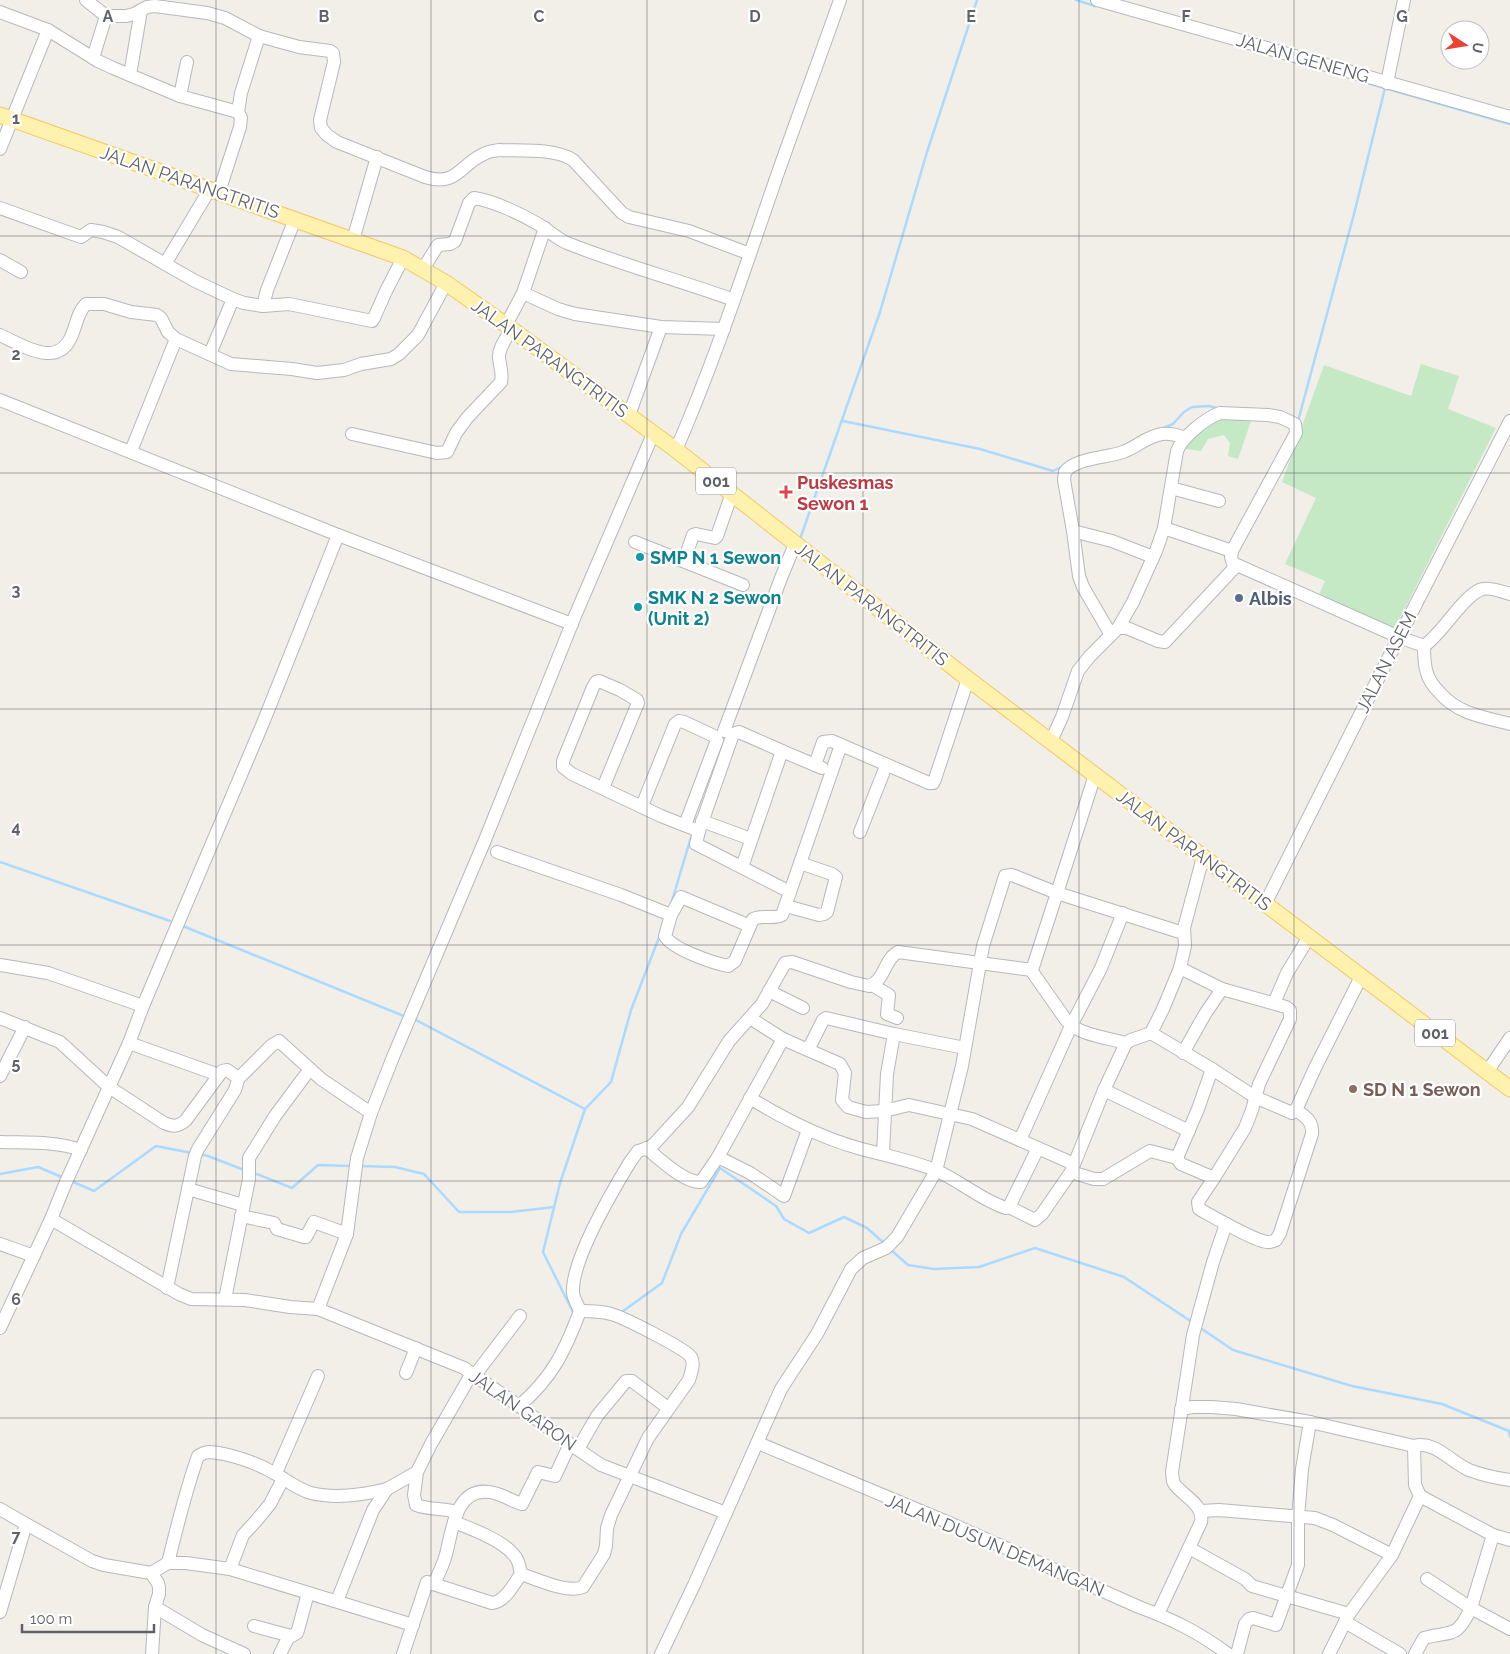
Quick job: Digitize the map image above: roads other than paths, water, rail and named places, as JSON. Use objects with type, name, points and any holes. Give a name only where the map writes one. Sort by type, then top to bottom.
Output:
[{"type":"main road","name":"JALAN PARANGTRITIS","points":[[6,117],[403,258],[446,283],[676,450],[968,679],[1510,1089]]},
{"type":"street","points":[[86,0],[106,16],[126,16],[147,7],[155,6],[224,18],[259,36],[299,47],[330,51],[333,54],[334,62],[320,120],[321,128],[326,135],[337,142],[425,176],[440,180],[448,179],[484,154],[499,150],[539,152],[568,157],[578,165],[622,213],[629,217],[689,231],[750,254]]},
{"type":"street","points":[[676,450],[724,329],[840,0]]},
{"type":"street","name":"JALAN GENENG","points":[[1097,0],[1125,4],[1387,83],[1510,117]]},
{"type":"street","points":[[1387,83],[1404,0]]},
{"type":"street","points":[[130,75],[141,10]]},
{"type":"street","points":[[0,12],[48,30],[93,58],[130,75],[180,96],[238,112]]},
{"type":"street","points":[[93,58],[106,16]]},
{"type":"street","points":[[0,149],[6,117],[48,30]]},
{"type":"street","points":[[165,264],[214,190],[240,127],[241,118],[238,112],[241,93],[259,36]]},
{"type":"street","points":[[180,96],[187,62]]},
{"type":"street","points":[[353,240],[377,157]]},
{"type":"street","points":[[423,269],[438,245],[450,244],[455,241],[469,203],[474,198],[505,208],[545,228],[559,239],[595,254],[734,300]]},
{"type":"street","points":[[0,208],[81,237],[92,230],[118,237],[196,281],[244,304],[263,306],[289,304],[372,321],[403,258]]},
{"type":"street","points":[[263,306],[267,290],[295,219]]},
{"type":"street","points":[[352,434],[437,453],[447,452],[456,433],[467,418],[502,382],[499,356],[501,348],[523,293],[545,228]]},
{"type":"street","points":[[0,260],[21,272]]},
{"type":"street","points":[[0,335],[39,352],[54,354],[68,343],[81,310],[86,304],[104,304],[131,312],[156,315],[161,318],[168,332],[176,340],[231,364],[286,368],[317,373],[344,370],[361,364],[391,359],[405,350],[418,335],[446,283]]},
{"type":"street","points":[[523,293],[558,309],[575,314],[661,327],[724,329]]},
{"type":"street","points":[[210,354],[233,299]]},
{"type":"street","points":[[629,415],[661,327]]},
{"type":"street","points":[[131,451],[176,340]]},
{"type":"street","points":[[0,400],[338,535],[572,624]]},
{"type":"street","points":[[1051,741],[1078,671],[1087,659],[1115,631],[1133,602],[1153,558],[1164,528],[1177,451],[1185,438],[1212,416],[1220,413],[1280,417],[1295,424],[1296,433],[1232,551],[1231,557],[1234,567]]},
{"type":"street","name":"JALAN ASEM","points":[[1265,904],[1398,637],[1510,421]]},
{"type":"street","points":[[1115,631],[1083,587],[1079,576],[1064,472],[1069,467],[1085,461],[1123,452],[1150,437],[1171,433],[1185,438]]},
{"type":"street","points":[[318,1309],[347,1234],[357,1158],[393,1057],[485,840],[572,624],[653,434]]},
{"type":"street","points":[[1170,488],[1219,501]]},
{"type":"street","points":[[684,561],[694,534],[716,537],[732,493]]},
{"type":"street","points":[[1164,528],[1232,551]]},
{"type":"street","points":[[1073,531],[1112,541],[1153,558]]},
{"type":"street","points":[[0,1328],[129,1043],[263,723],[338,535]]},
{"type":"street","points":[[635,542],[743,585]]},
{"type":"street","points":[[724,731],[770,605],[795,544]]},
{"type":"street","points":[[1115,631],[1127,628],[1165,642],[1234,567],[1239,566],[1398,637],[1424,646]]},
{"type":"street","points":[[1510,594],[1489,588],[1478,590],[1461,605],[1447,623],[1424,646],[1426,672],[1429,680],[1445,699],[1467,713],[1510,724]]},
{"type":"street","points":[[815,765],[823,742],[832,741],[929,783],[934,781],[968,679]]},
{"type":"street","points":[[603,788],[638,701],[620,690],[599,681],[593,687],[563,763],[564,767],[568,771],[603,788],[642,806],[694,827],[751,839]]},
{"type":"street","points":[[642,806],[675,724],[679,721],[684,722],[714,736],[716,740],[694,827],[698,846],[790,892]]},
{"type":"street","points":[[694,827],[733,734],[738,732],[831,772]]},
{"type":"street","points":[[750,926],[681,897],[667,914],[664,936],[669,942],[686,951],[728,966],[735,962],[754,919],[759,916],[780,916],[786,906],[841,744]]},
{"type":"street","points":[[742,867],[782,751]]},
{"type":"street","points":[[860,832],[886,766]]},
{"type":"street","points":[[1032,970],[1095,775]]},
{"type":"street","points":[[497,852],[621,895],[667,914]]},
{"type":"street","points":[[750,1098],[784,1119],[808,1130],[858,1148],[883,1153],[936,1171],[1002,1206],[1036,1219],[1042,1214],[1072,1168],[1104,1090],[1126,1043],[1151,1033],[1163,1009],[1180,968],[1185,946],[1183,933],[1203,857]]},
{"type":"street","points":[[786,906],[819,915],[827,912],[836,877],[800,863]]},
{"type":"street","points":[[661,1654],[694,1585],[781,1389],[817,1334],[850,1269],[863,1258],[886,1248],[897,1237],[936,1171],[966,1048],[979,963],[1007,874],[1057,893],[1183,933]]},
{"type":"street","points":[[1020,1140],[1071,1026],[1101,968],[1122,913]]},
{"type":"street","points":[[1274,1003],[1290,968],[1309,937]]},
{"type":"street","points":[[872,985],[878,980],[892,957],[898,952],[1032,970]]},
{"type":"street","points":[[519,1406],[538,1390],[565,1348],[579,1314],[573,1291],[580,1258],[630,1162],[638,1151],[654,1144],[681,1115],[694,1098],[729,1041],[762,1004],[783,965],[790,962],[856,983],[872,985],[889,995],[887,1014],[897,1018]]},
{"type":"street","points":[[0,964],[48,973],[143,1006]]},
{"type":"street","points":[[1180,968],[1222,988],[1274,1003],[1290,1010],[1290,1018],[1258,1084],[1245,1128],[1198,1202],[1198,1207],[1226,1224],[1262,1241],[1276,1240],[1280,1233],[1312,1134],[1312,1124],[1296,1110]]},
{"type":"street","points":[[1032,970],[1051,1000],[1071,1026],[1082,1031],[1126,1043]]},
{"type":"street","points":[[1151,1033],[1255,1098],[1292,1113],[1296,1110],[1361,977]]},
{"type":"street","points":[[1183,1053],[1222,988]]},
{"type":"street","points":[[769,991],[804,1008]]},
{"type":"street","points":[[0,1018],[60,1042],[109,1087],[164,1123],[174,1126],[179,1126],[186,1120],[222,1071],[227,1070],[239,1077]]},
{"type":"street","points":[[750,1018],[783,1039],[836,1062],[842,1067],[845,1073],[841,1097],[845,1105],[866,1112],[884,1111],[909,1105],[972,1119],[1038,1148],[1094,1179],[1103,1179],[1145,1152],[1150,1151],[1177,1158],[1181,1164],[1214,1178]]},
{"type":"street","points":[[808,1050],[823,1020],[826,1018],[966,1048]]},
{"type":"street","points":[[2,1069],[25,1027]]},
{"type":"street","points":[[883,1153],[887,1074],[894,1034]]},
{"type":"street","points":[[1487,1072],[1510,1038]]},
{"type":"street","points":[[646,1148],[682,1176],[695,1182],[702,1180],[718,1157],[783,1039]]},
{"type":"street","points":[[167,1288],[197,1152],[235,1090],[239,1077],[272,1045],[279,1041],[336,1090],[372,1113]]},
{"type":"street","points":[[129,1043],[219,1075]]},
{"type":"street","points":[[225,1299],[250,1173],[249,1158],[275,1116],[310,1069]]},
{"type":"street","points":[[1177,1158],[1212,1070]]},
{"type":"street","points":[[1104,1090],[1188,1132]]},
{"type":"street","points":[[718,1157],[750,1173],[784,1196],[808,1130]]},
{"type":"street","points":[[0,1142],[34,1142],[68,1146],[81,1150]]},
{"type":"street","points":[[1008,1207],[1038,1148]]},
{"type":"street","points":[[188,1189],[274,1223],[277,1229],[304,1237],[306,1237],[314,1222],[347,1234]]},
{"type":"street","name":"JALAN GARON","points":[[51,1218],[167,1288],[191,1299],[245,1300],[318,1309],[451,1362],[473,1374],[602,1465],[726,1513]]},
{"type":"street","points":[[1158,1614],[1201,1522],[1201,1511],[1173,1481],[1173,1460],[1193,1335],[1226,1224]]},
{"type":"street","points":[[0,1244],[34,1256]]},
{"type":"street","points":[[521,1574],[564,1588],[576,1589],[584,1586],[604,1554],[607,1528],[611,1515],[648,1438],[688,1380],[693,1366],[691,1357],[682,1349],[616,1316],[600,1312],[579,1314]]},
{"type":"street","points":[[520,1316],[473,1374],[431,1444],[417,1472],[414,1494],[416,1505],[426,1508],[446,1509],[506,1548],[514,1554],[521,1574]]},
{"type":"street","points":[[406,1373],[416,1348]]},
{"type":"street","points":[[230,1569],[243,1534],[270,1504],[318,1376]]},
{"type":"street","points":[[434,1584],[445,1559],[461,1503],[469,1496],[478,1492],[490,1492],[522,1504],[538,1472],[553,1477],[556,1475],[597,1416],[626,1381],[632,1381],[668,1408]]},
{"type":"street","points":[[1181,1409],[1212,1406],[1236,1409],[1310,1422],[1414,1446],[1424,1444],[1467,1469],[1488,1477],[1510,1480]]},
{"type":"street","points":[[1237,1654],[1249,1619],[1253,1618],[1276,1624],[1298,1565],[1298,1518],[1302,1469],[1310,1422]]},
{"type":"street","name":"JALAN DUSUN DEMANGAN","points":[[758,1443],[947,1522],[1158,1614],[1201,1634],[1228,1654]]},
{"type":"street","points":[[1414,1446],[1415,1485],[1420,1496],[1493,1535],[1510,1540]]},
{"type":"street","points":[[168,1562],[178,1519],[198,1456],[207,1452],[256,1464],[293,1486],[311,1493],[335,1496],[366,1494],[387,1489],[417,1472]]},
{"type":"street","points":[[337,1601],[373,1510],[387,1489]]},
{"type":"street","points":[[1329,1654],[1347,1618],[1392,1555],[1420,1496]]},
{"type":"street","points":[[0,1509],[92,1561],[151,1574],[158,1583],[159,1588],[155,1607],[152,1654]]},
{"type":"street","points":[[1201,1511],[1219,1510],[1324,1520],[1392,1555]]},
{"type":"street","points":[[0,1612],[26,1524]]},
{"type":"street","points":[[1415,1654],[1424,1638],[1455,1631],[1465,1620],[1471,1608],[1493,1535]]},
{"type":"street","points":[[1189,1548],[1245,1579],[1252,1586],[1287,1596],[1347,1618],[1400,1654]]},
{"type":"street","points":[[151,1574],[168,1562],[186,1562],[230,1569],[413,1625]]},
{"type":"street","points":[[403,1654],[426,1585],[429,1582],[492,1603],[498,1603],[509,1592],[521,1574]]},
{"type":"street","points":[[1428,1579],[1471,1608],[1510,1629]]},
{"type":"street","points":[[280,1654],[286,1640],[298,1630],[308,1592]]},
{"type":"street","points":[[155,1607],[202,1635],[244,1654]]},
{"type":"street","points":[[254,1626],[291,1636]]},
{"type":"waterway","points":[[800,539],[880,312],[927,152],[977,0]]},
{"type":"waterway","points":[[1076,0],[1095,6]]},
{"type":"waterway","points":[[1353,79],[1510,124]]},
{"type":"waterway","points":[[1298,421],[1354,214],[1385,88]]},
{"type":"waterway","points":[[1161,429],[1173,424],[1184,412],[1192,407],[1209,406],[1220,409]]},
{"type":"waterway","points":[[843,421],[980,449],[1053,471],[1063,466]]},
{"type":"waterway","points":[[672,901],[691,837]]},
{"type":"waterway","points":[[0,862],[170,921]]},
{"type":"waterway","points":[[183,926],[406,1017]]},
{"type":"waterway","points":[[576,1313],[573,1312],[543,1252],[560,1183],[585,1109],[611,1082],[631,1010],[660,935]]},
{"type":"waterway","points":[[414,1019],[585,1109]]},
{"type":"waterway","points":[[71,1181],[94,1191],[156,1146],[192,1153]]},
{"type":"waterway","points":[[200,1154],[244,1170]]},
{"type":"waterway","points":[[254,1173],[292,1188],[318,1165],[351,1166]]},
{"type":"waterway","points":[[359,1166],[395,1167],[424,1174],[459,1212],[511,1212],[554,1207]]},
{"type":"waterway","points":[[0,1174],[38,1167],[64,1178]]},
{"type":"waterway","points":[[619,1314],[662,1283],[681,1234],[720,1168],[776,1206],[784,1219],[809,1233],[844,1217],[867,1228],[885,1244]]},
{"type":"waterway","points":[[891,1250],[908,1265],[934,1269],[979,1267],[1035,1248],[1124,1277],[1192,1322]]},
{"type":"waterway","points":[[1199,1327],[1233,1350],[1352,1386],[1442,1404],[1509,1431],[1510,1437]]},
{"type":"place","name":"Puskesmas Sewon 1","points":[[786,492]]},
{"type":"place","name":"SMP N 1 Sewon","points":[[640,557]]},
{"type":"place","name":"Albis","points":[[1239,598]]},
{"type":"place","name":"SMK N 2 Sewon (Unit 2)","points":[[638,607]]},
{"type":"place","name":"SD N 1 Sewon","points":[[1353,1089]]}]
